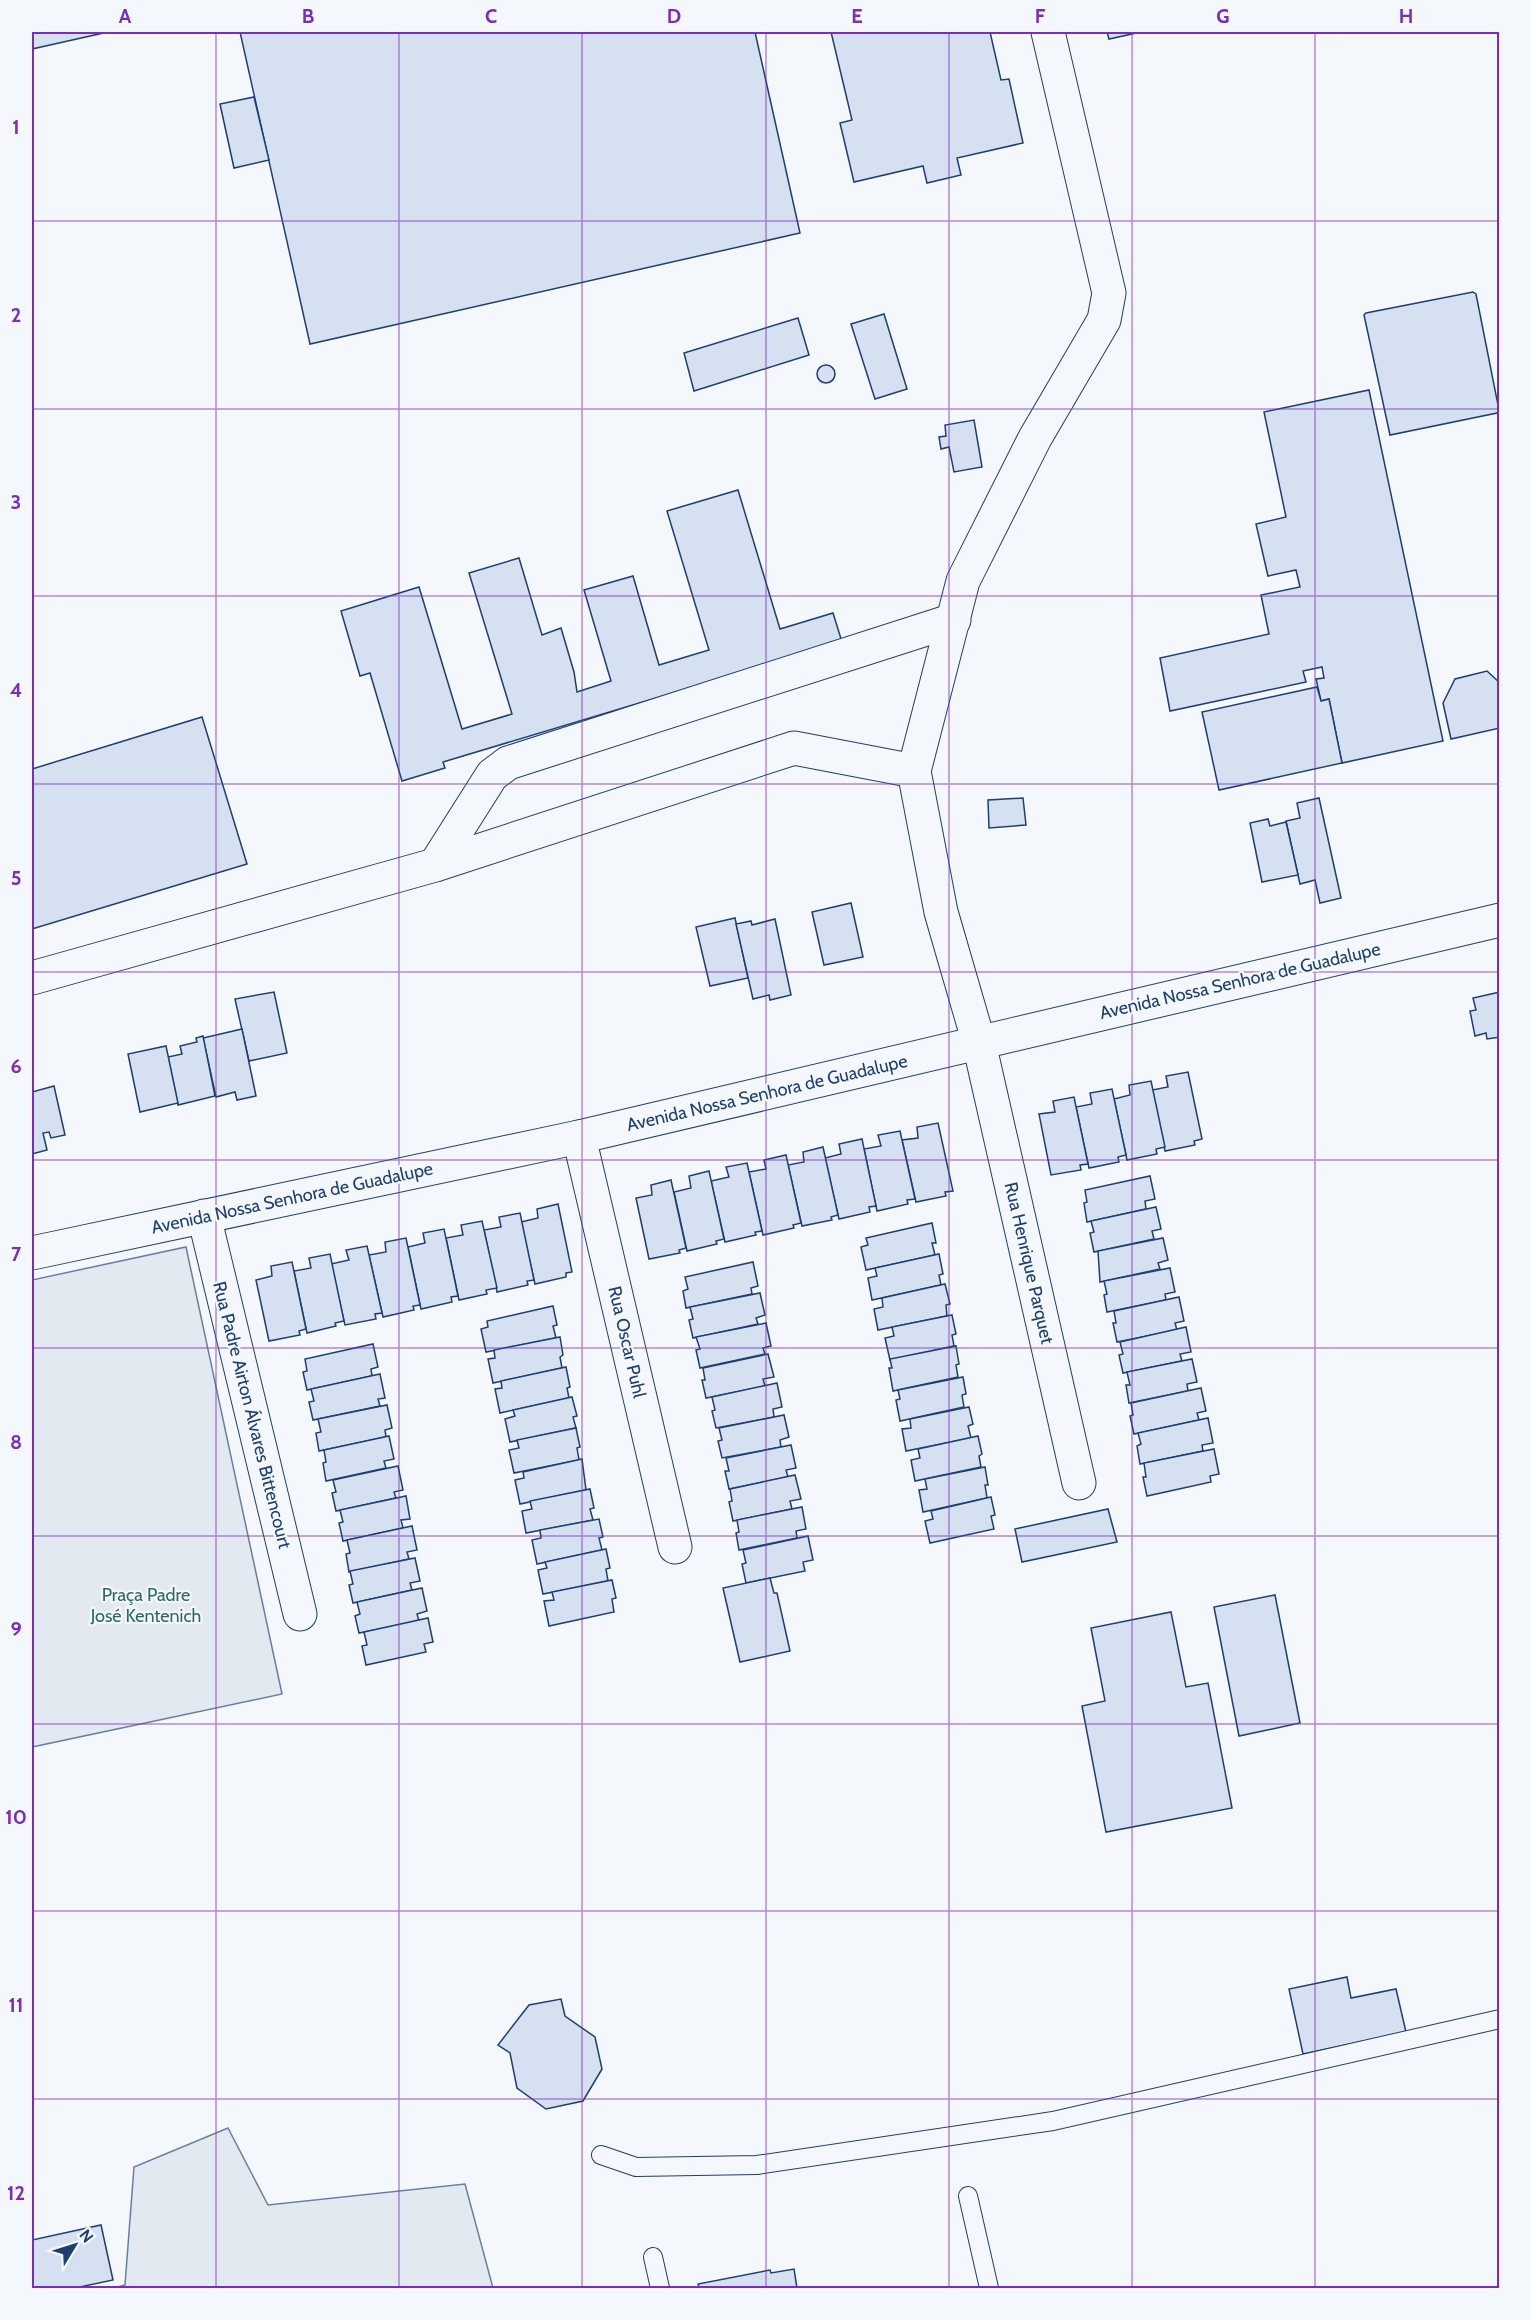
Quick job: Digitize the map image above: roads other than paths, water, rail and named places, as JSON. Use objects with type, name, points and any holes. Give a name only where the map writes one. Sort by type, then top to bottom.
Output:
[{"type":"street","points":[[32,978],[435,865],[794,748],[914,771],[963,581],[1035,438],[1104,320],[1109,293],[1048,32]]},
{"type":"street","points":[[435,865],[492,775],[508,763],[954,620]]},
{"type":"street","name":"Rua Henrique Parquet","points":[[914,771],[941,912],[979,1043],[1079,1483]]},
{"type":"street","name":"Avenida Nossa Senhora de Guadalupe","points":[[32,1253],[579,1137],[1500,920]]},
{"type":"street","name":"Rua Oscar Puhl","points":[[579,1137],[675,1547]]},
{"type":"street","name":"Rua Padre Airton Álvares Bittencourt","points":[[204,1216],[300,1614]]},
{"type":"lane","points":[[601,2155],[636,2167],[757,2165],[1041,2123],[1500,2019]]},
{"type":"lane","points":[[968,2196],[989,2289]]},
{"type":"lane","points":[[653,2257],[660,2289]]},
{"type":"park label","name":"Praça Padre José Kentenich","points":[[146,1605]]}]
